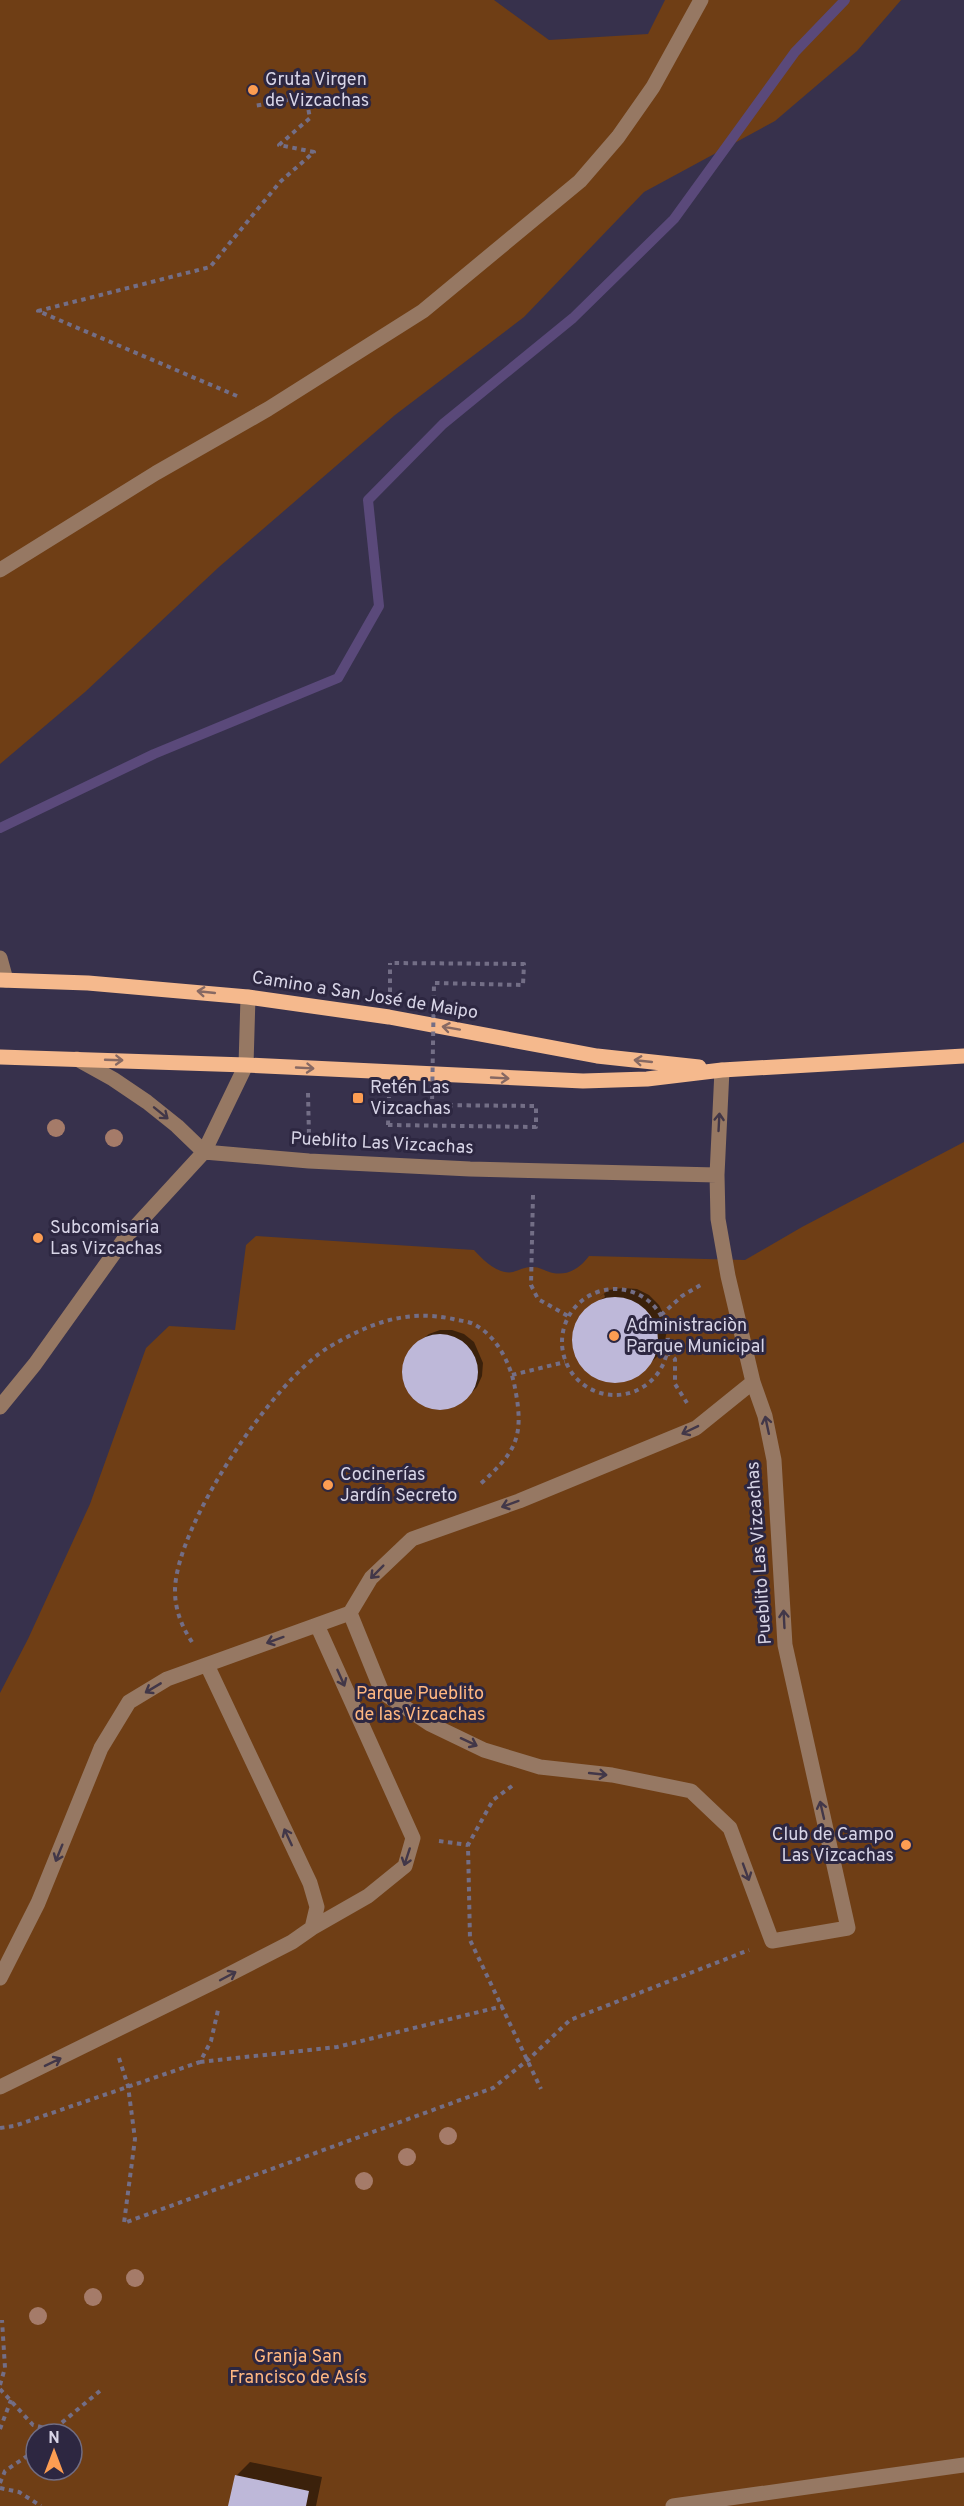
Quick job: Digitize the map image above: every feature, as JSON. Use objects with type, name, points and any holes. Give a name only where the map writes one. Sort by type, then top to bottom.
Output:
[{"type":"main road","name":"Camino a San José de Maipo","points":[[3,980],[88,983],[248,997],[389,1017],[597,1056],[722,1070]]},
{"type":"main road","name":"Camino a San José de Maipo","points":[[7,1057],[246,1065],[583,1081],[647,1079],[722,1070],[964,1056]]},
{"type":"lane","points":[[0,570],[156,473],[268,409],[423,311],[580,181],[618,137],[653,87],[701,0]]},
{"type":"lane","points":[[0,958],[3,980]]},
{"type":"lane","points":[[0,1407],[35,1364],[125,1238],[204,1152],[246,1065],[248,997]]},
{"type":"lane","points":[[76,1059],[113,1079],[147,1102],[204,1152]]},
{"type":"lane","name":"Pueblito Las Vizcachas","points":[[722,1070],[717,1175],[718,1219],[728,1276],[753,1382],[765,1416],[774,1460],[785,1645],[848,1928],[772,1941]]},
{"type":"lane","name":"Pueblito Las Vizcachas","points":[[204,1152],[309,1161],[717,1175]]},
{"type":"lane","points":[[0,1978],[38,1903],[101,1748],[129,1702],[167,1679],[350,1613],[370,1578],[412,1539],[519,1501],[696,1428],[753,1382]]},
{"type":"lane","points":[[350,1613],[382,1692],[429,1724],[484,1750],[540,1767],[612,1775],[691,1791],[730,1828],[772,1941]]},
{"type":"lane","points":[[0,2088],[220,1979],[368,1896],[405,1866],[413,1838],[317,1625]]},
{"type":"lane","points":[[207,1665],[310,1883],[317,1906],[312,1928]]},
{"type":"lane","points":[[673,2506],[964,2465]]},
{"type":"path","points":[[254,106],[306,97],[310,118],[279,145],[314,153],[280,182],[210,267],[38,310],[268,409]]},
{"type":"path","points":[[388,1125],[536,1127],[536,1106],[432,1105],[434,983],[523,985],[524,964],[390,963]]},
{"type":"path","points":[[308,1068],[309,1161]]},
{"type":"path","points":[[534,1170],[531,1285],[538,1299],[568,1316]]},
{"type":"path","points":[[662,1315],[682,1296],[698,1286],[728,1276]]},
{"type":"path","points":[[606,1289],[623,1289],[651,1302],[662,1315],[668,1330],[667,1352],[657,1375],[645,1386],[631,1393],[615,1396],[599,1394],[585,1387],[573,1376],[565,1362],[561,1346],[562,1330],[568,1316],[578,1303],[591,1294],[606,1289]]},
{"type":"path","points":[[207,1665],[181,1626],[175,1591],[181,1552],[220,1472],[278,1393],[327,1348],[385,1319],[429,1314],[475,1324],[494,1340],[512,1375],[518,1400],[518,1439],[505,1462],[475,1489]]},
{"type":"path","points":[[667,1352],[675,1359],[677,1390],[702,1423]]},
{"type":"path","points":[[512,1375],[565,1362]]},
{"type":"path","points":[[540,1767],[493,1800],[468,1845],[470,1940],[529,2059],[541,2089]]},
{"type":"path","points":[[111,2034],[128,2086],[135,2139],[124,2223],[493,2088],[529,2059],[570,2020],[772,1941]]},
{"type":"path","points":[[200,2061],[211,2041],[218,2012],[220,1979]]},
{"type":"path","points":[[0,2128],[15,2126],[200,2061],[337,2047],[503,2006]]},
{"type":"path","points":[[2,2320],[5,2368],[0,2387],[30,2422]]},
{"type":"path","points":[[63,2422],[101,2390]]},
{"type":"path","points":[[0,2429],[11,2400]]},
{"type":"path","points":[[0,2483],[5,2470],[24,2458]]},
{"type":"path","points":[[0,2488],[19,2492],[41,2506]]},
{"type":"green space","points":[[0,0],[494,0],[549,40],[648,34],[665,0],[901,0],[857,51],[775,121],[644,192],[524,317],[395,415],[219,567],[85,692],[0,764]]},
{"type":"green space","name":"Parque Pueblito de las Vizcachas","points":[[964,1142],[964,2506],[0,2506],[0,1693],[28,1639],[90,1504],[146,1348],[169,1326],[235,1330],[246,1245],[256,1236],[474,1250],[496,1269],[507,1272],[534,1267],[559,1274],[574,1270],[589,1256],[745,1260],[802,1227]]},
{"type":"building","name":"Administraciòn Parque Municipal","points":[[615,1297],[639,1304],[651,1316],[658,1340],[651,1364],[639,1376],[615,1383],[591,1376],[579,1364],[572,1340],[579,1316],[591,1304]]},
{"type":"building","points":[[440,1334],[455,1337],[467,1345],[475,1357],[478,1372],[475,1387],[467,1399],[455,1407],[440,1410],[425,1407],[413,1399],[405,1387],[402,1372],[405,1357],[413,1345],[425,1337]]},
{"type":"building","points":[[235,2475],[309,2491],[306,2506],[228,2506]]},
{"type":"waterway","points":[[0,828],[154,754],[338,678],[379,606],[368,500],[443,424],[573,318],[674,219],[795,52],[845,0]]},
{"type":"place","name":"Gruta Virgen de Vizcachas","points":[[253,90]]},
{"type":"place","name":"Retén Las Vizcachas","points":[[358,1098]]},
{"type":"place","name":"Subcomisaria Las Vizcachas","points":[[38,1238]]},
{"type":"place","name":"Administraciòn Parque Municipal","points":[[614,1336]]},
{"type":"place","name":"Cocinerías Jardín Secreto","points":[[328,1485]]},
{"type":"place","name":"Club de Campo Las Vizcachas","points":[[906,1845]]},
{"type":"park label","name":"Granja San Francisco de Asís","points":[[298,2367]]}]
